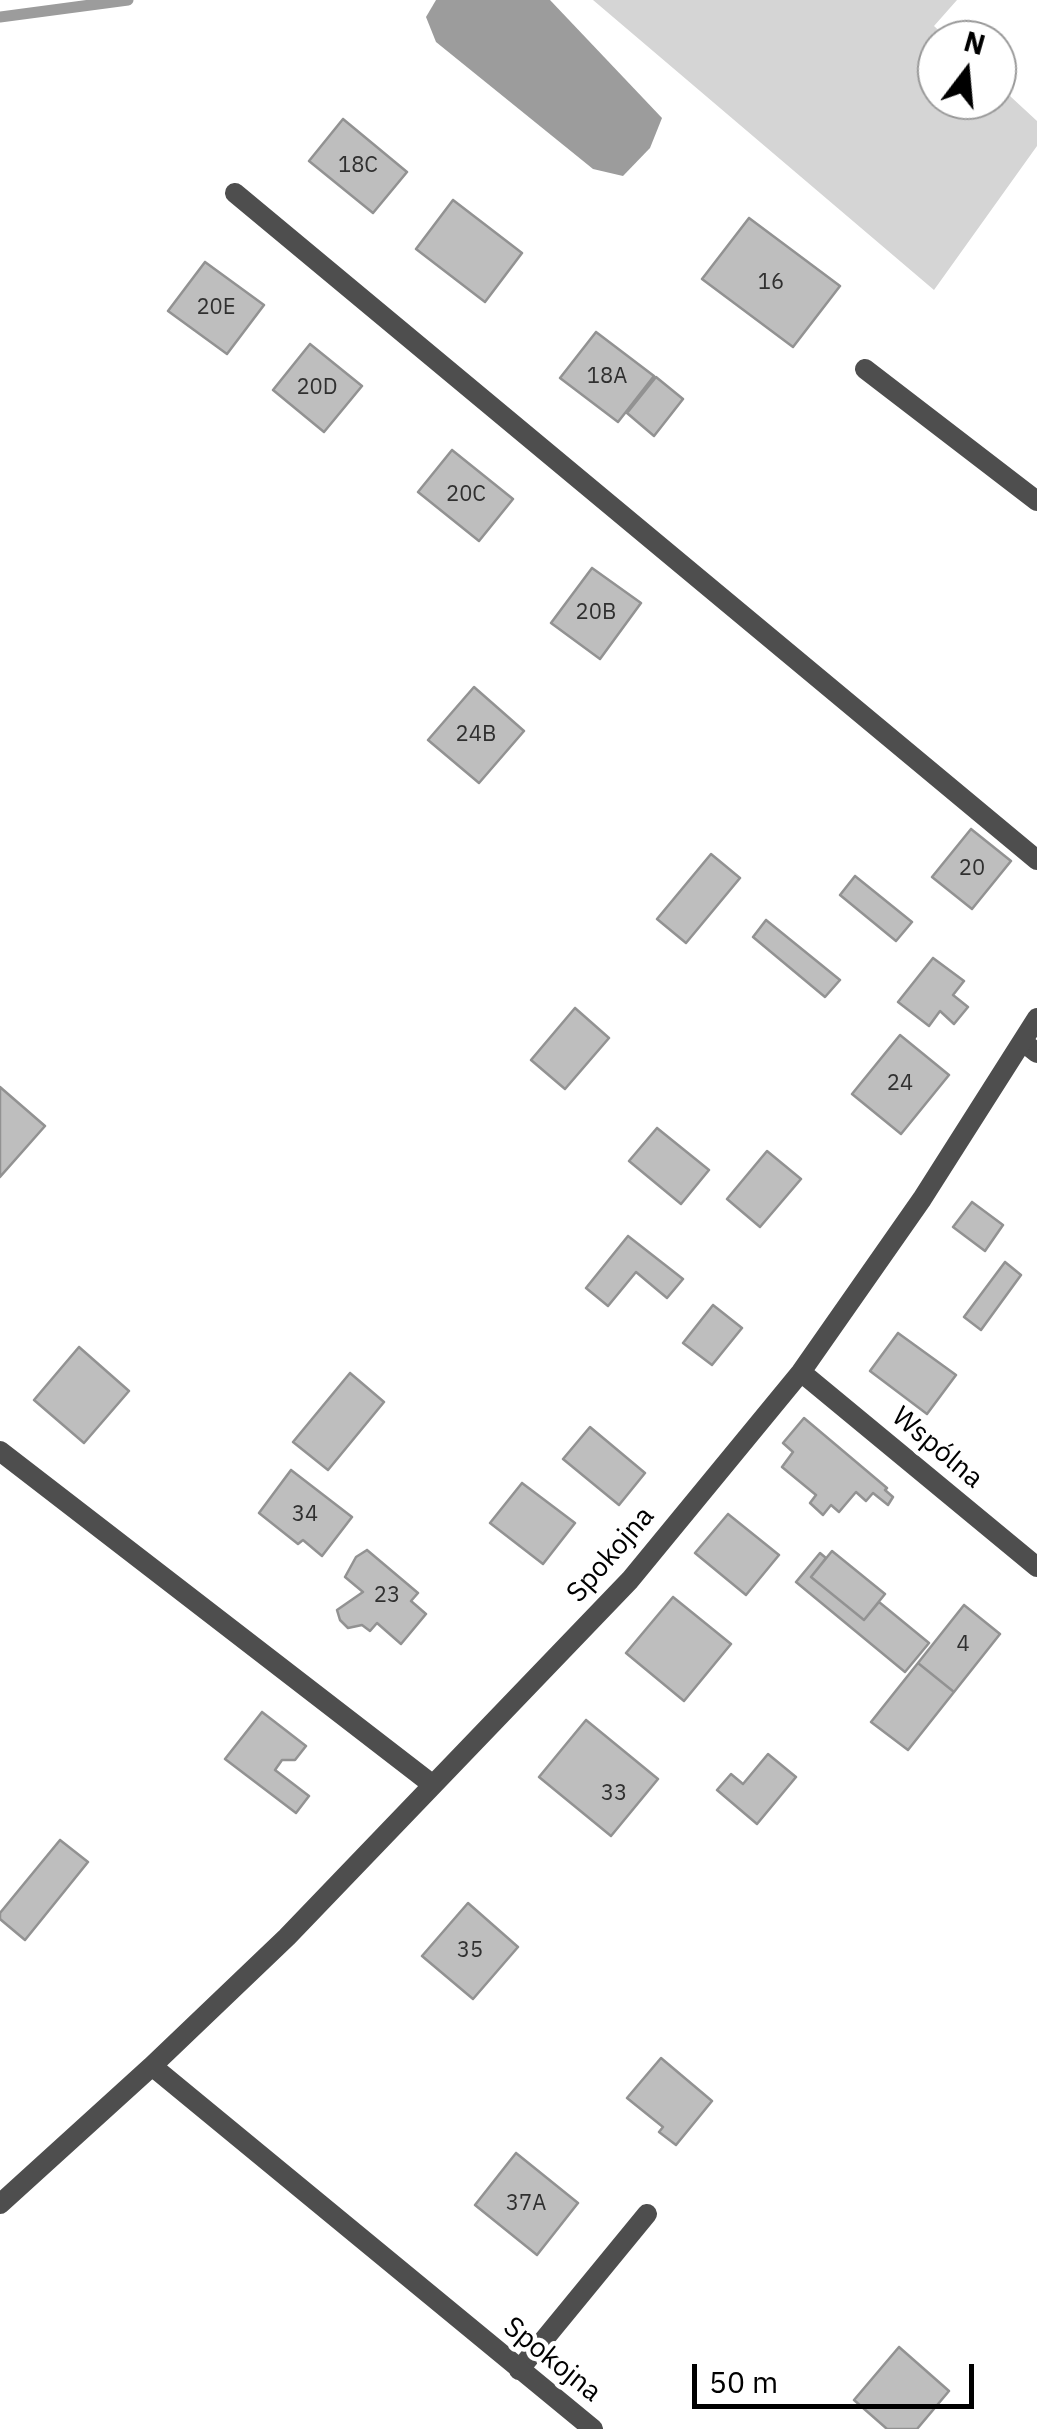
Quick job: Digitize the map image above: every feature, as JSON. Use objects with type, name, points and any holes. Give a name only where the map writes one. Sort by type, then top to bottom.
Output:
[{"type":"street","points":[[235,193],[1037,860]]},
{"type":"street","points":[[865,369],[1037,500]]},
{"type":"street","name":"Spokojna","points":[[0,2204],[287,1937],[630,1580],[801,1372],[1030,1048],[1037,1018]]},
{"type":"street","name":"Wspólna","points":[[801,1372],[1037,1567]]},
{"type":"street","points":[[0,1451],[433,1785]]},
{"type":"street","name":"Spokojna","points":[[152,2066],[593,2429]]},
{"type":"street","points":[[519,2370],[647,2214]]},
{"type":"shaded area","points":[[436,0],[550,0],[662,118],[650,148],[623,176],[593,169],[436,42],[426,17]]},
{"type":"shaded area","points":[[593,0],[957,0],[939,20],[917,20],[917,120],[1017,120],[1017,102],[1037,121],[1037,146],[934,290]]},
{"type":"building","points":[[343,119],[407,172],[373,213],[309,161]]},
{"type":"building","points":[[453,200],[522,253],[485,302],[416,249]]},
{"type":"building","points":[[749,218],[840,286],[793,347],[702,279]]},
{"type":"building","points":[[205,262],[264,305],[227,354],[168,311]]},
{"type":"building","points":[[596,332],[654,376],[618,422],[560,378]]},
{"type":"building","points":[[310,344],[362,386],[324,432],[273,390]]},
{"type":"building","points":[[656,377],[683,399],[654,436],[627,413]]},
{"type":"building","points":[[452,450],[513,499],[479,541],[418,492]]},
{"type":"building","points":[[592,568],[641,603],[600,659],[551,623]]},
{"type":"building","points":[[474,687],[524,731],[479,783],[428,740]]},
{"type":"building","points":[[971,829],[1011,861],[972,909],[932,877]]},
{"type":"building","points":[[711,854],[740,878],[686,943],[657,919]]},
{"type":"building","points":[[855,876],[912,922],[896,941],[840,895]]},
{"type":"building","points":[[766,920],[840,980],[825,997],[753,937]]},
{"type":"building","points":[[933,958],[964,981],[953,995],[968,1007],[954,1024],[940,1011],[929,1026],[898,1002]]},
{"type":"building","points":[[575,1008],[609,1038],[565,1089],[531,1060]]},
{"type":"building","points":[[900,1035],[949,1075],[901,1134],[852,1094]]},
{"type":"building","points":[[0,1087],[45,1126],[0,1177]]},
{"type":"building","points":[[657,1128],[709,1170],[681,1204],[629,1161]]},
{"type":"building","points":[[767,1151],[801,1179],[760,1227],[727,1199]]},
{"type":"building","points":[[972,1202],[1003,1225],[985,1251],[953,1227]]},
{"type":"building","points":[[628,1236],[683,1279],[667,1298],[636,1272],[608,1306],[586,1288]]},
{"type":"building","points":[[1005,1262],[1021,1275],[981,1330],[964,1317]]},
{"type":"building","points":[[713,1305],[742,1328],[712,1365],[683,1343]]},
{"type":"building","points":[[898,1333],[956,1375],[927,1414],[870,1371]]},
{"type":"building","points":[[79,1347],[129,1391],[84,1443],[34,1400]]},
{"type":"building","points":[[350,1373],[384,1402],[328,1470],[293,1442]]},
{"type":"building","points":[[804,1418],[887,1488],[893,1497],[888,1505],[873,1493],[866,1501],[856,1492],[839,1512],[831,1505],[823,1515],[810,1503],[816,1495],[782,1467],[793,1452],[783,1443]]},
{"type":"building","points":[[590,1427],[645,1473],[619,1505],[563,1459]]},
{"type":"building","points":[[291,1470],[352,1517],[322,1556],[303,1540],[298,1544],[259,1513]]},
{"type":"building","points":[[522,1483],[575,1523],[543,1564],[490,1523]]},
{"type":"building","points":[[728,1514],[779,1555],[746,1595],[695,1553]]},
{"type":"building","points":[[367,1550],[418,1593],[411,1601],[426,1614],[401,1644],[377,1623],[370,1631],[362,1625],[348,1628],[340,1620],[337,1610],[363,1592],[345,1577],[356,1557]]},
{"type":"building","points":[[832,1551],[885,1594],[864,1620],[811,1577]]},
{"type":"building","points":[[820,1553],[826,1558],[811,1577],[864,1620],[879,1602],[929,1643],[905,1672],[796,1582]]},
{"type":"building","points":[[673,1597],[731,1644],[684,1701],[626,1653]]},
{"type":"building","points":[[964,1605],[1000,1634],[954,1692],[918,1663]]},
{"type":"building","points":[[918,1663],[954,1692],[908,1750],[871,1722]]},
{"type":"building","points":[[262,1712],[306,1746],[295,1760],[282,1760],[275,1770],[309,1796],[296,1813],[225,1759]]},
{"type":"building","points":[[586,1720],[658,1779],[611,1836],[539,1777]]},
{"type":"building","points":[[768,1754],[796,1777],[757,1824],[717,1790],[731,1774],[743,1784]]},
{"type":"building","points":[[60,1840],[88,1862],[25,1940],[0,1919],[0,1913]]},
{"type":"building","points":[[468,1903],[518,1947],[473,1999],[422,1956]]},
{"type":"building","points":[[661,2058],[712,2101],[676,2145],[659,2132],[663,2127],[627,2098]]},
{"type":"building","points":[[516,2153],[578,2203],[537,2255],[475,2205]]},
{"type":"building","points":[[899,2347],[949,2391],[917,2429],[887,2429],[854,2400]]},
{"type":"waterway","points":[[0,17],[128,0]]}]
